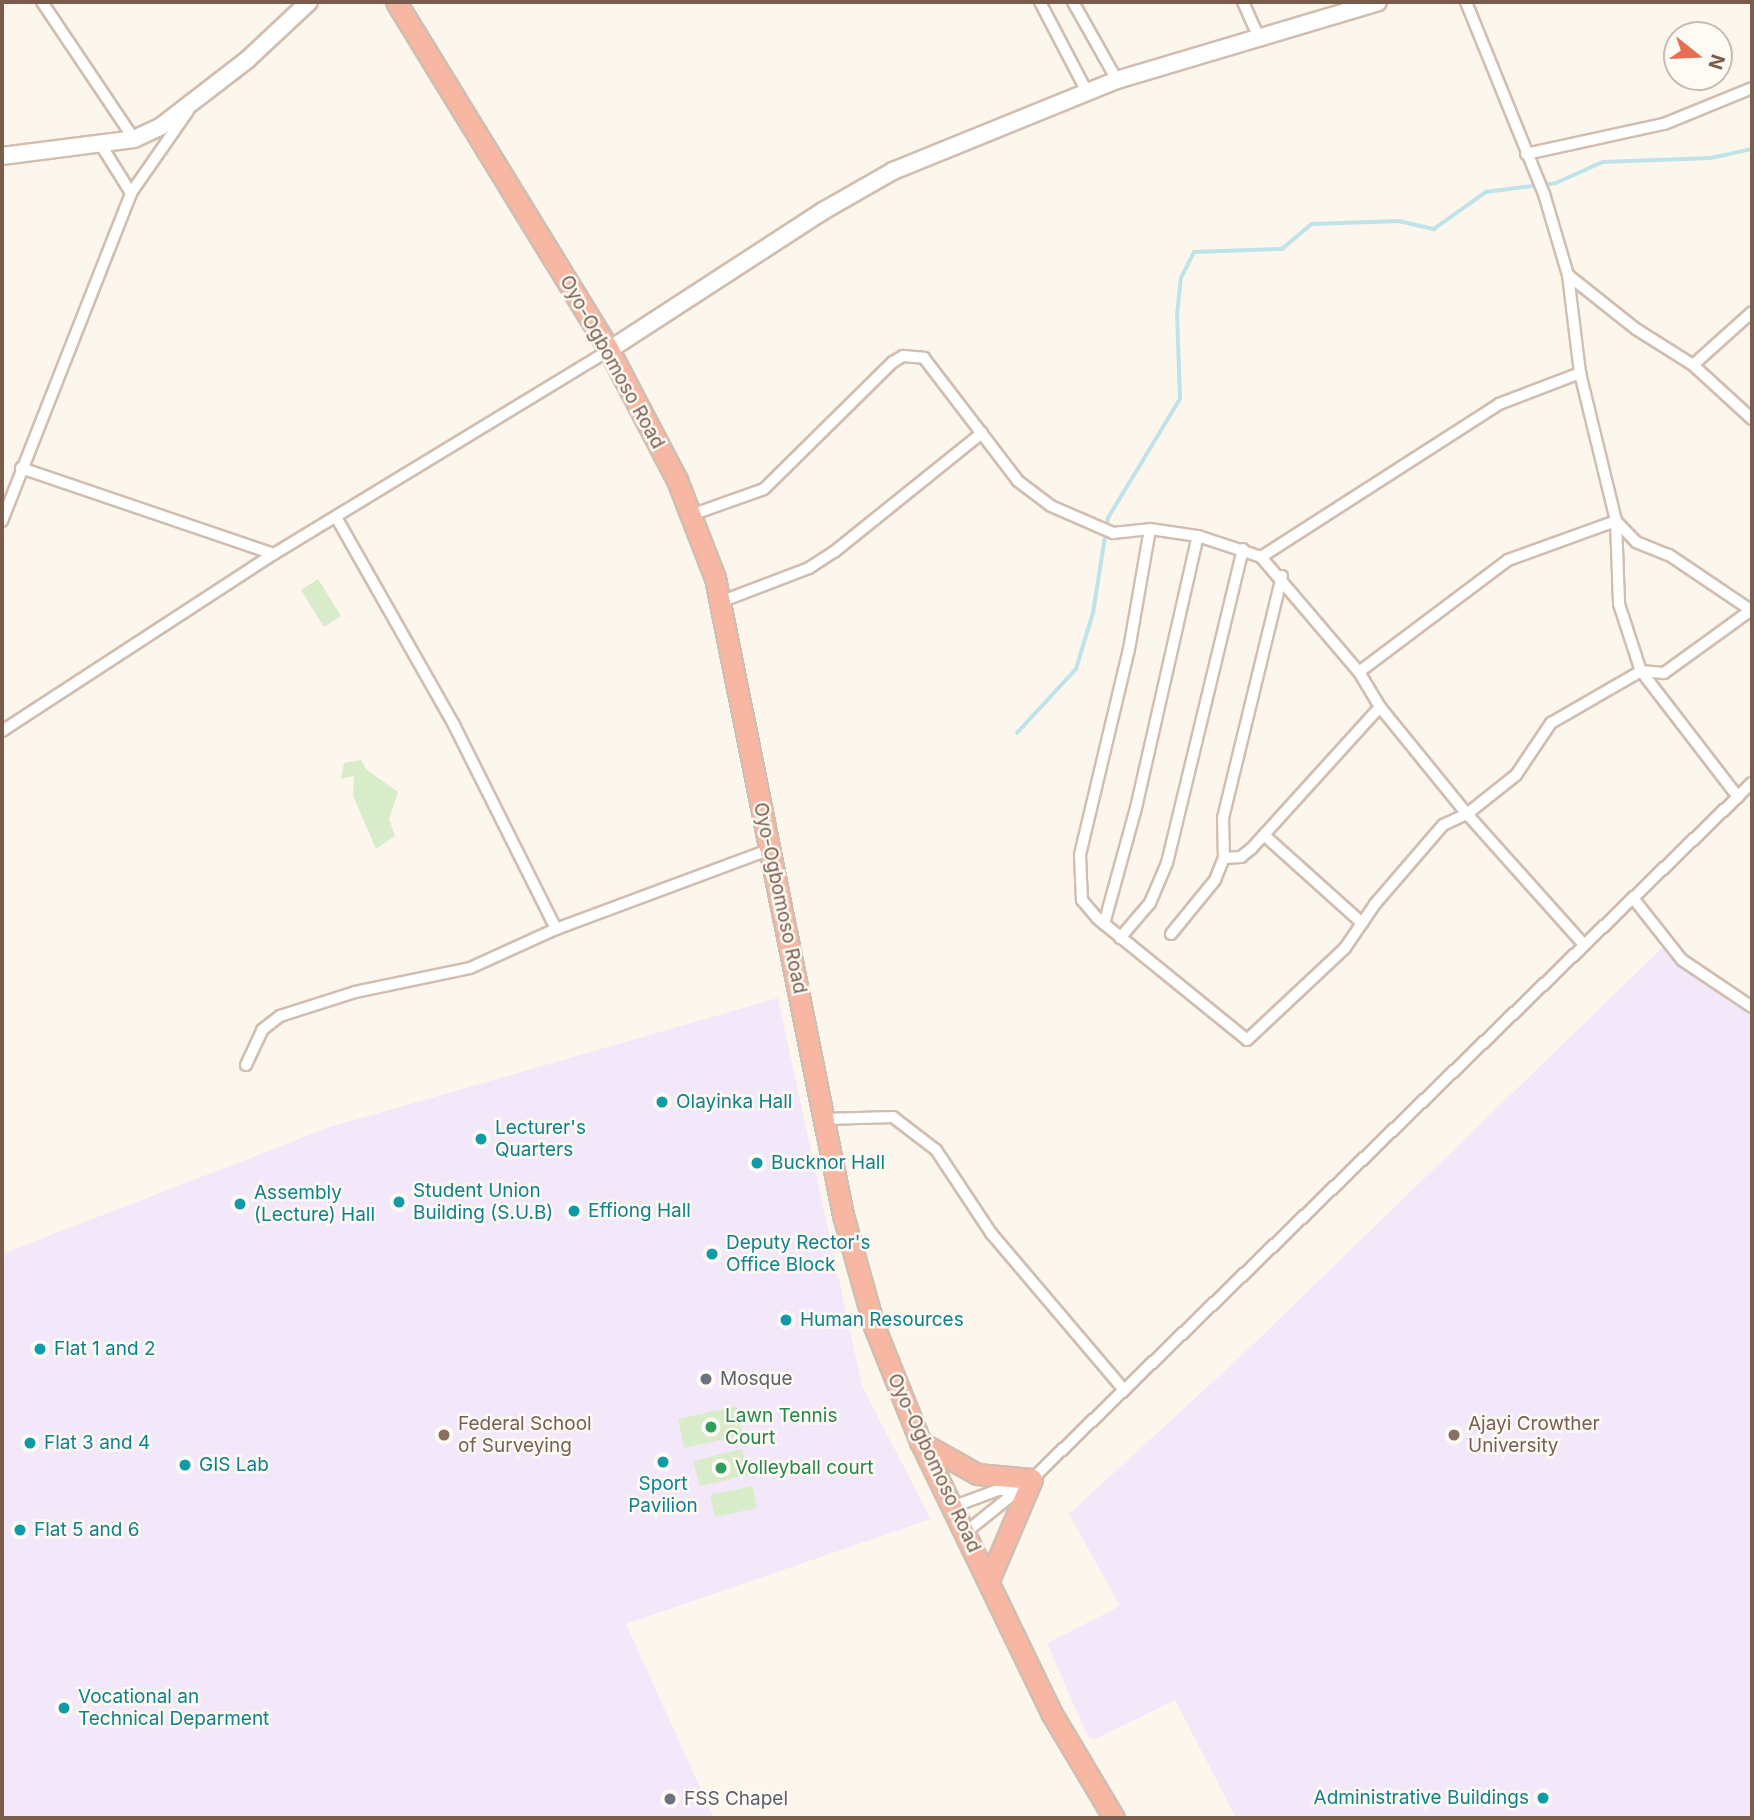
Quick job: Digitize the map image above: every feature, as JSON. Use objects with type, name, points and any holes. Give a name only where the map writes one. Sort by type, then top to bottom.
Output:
[{"type":"highway","name":"Oyo-Ogbomoso Road","points":[[396,2],[609,350],[691,515],[720,602],[843,1215],[874,1326],[920,1441],[1052,1714],[1114,1818]]},
{"type":"highway","points":[[920,1441],[978,1474],[1032,1479],[989,1580]]},
{"type":"street","points":[[41,2],[134,139]]},
{"type":"street","points":[[2,156],[134,139],[190,108],[309,2]]},
{"type":"street","points":[[1040,2],[1087,92]]},
{"type":"street","points":[[1073,2],[1117,80]]},
{"type":"street","points":[[1243,2],[1260,40]]},
{"type":"street","points":[[2,732],[274,554],[609,350],[822,211],[893,171],[1117,80],[1260,40],[1378,2]]},
{"type":"street","points":[[1466,2],[1544,194],[1569,275],[1580,373],[1616,521],[1619,604],[1641,671],[1738,797]]},
{"type":"street","points":[[1526,154],[1664,124],[1752,88]]},
{"type":"street","points":[[2,521],[131,193],[190,108]]},
{"type":"street","points":[[101,145],[131,193]]},
{"type":"street","points":[[1569,275],[1636,329],[1693,365],[1752,419]]},
{"type":"street","points":[[1693,365],[1752,312]]},
{"type":"street","points":[[691,515],[764,489],[903,356],[924,358],[1018,481],[1051,506],[1113,533],[1150,529],[1198,536],[1261,557],[1282,576],[1359,672],[1380,707],[1467,814],[1584,945]]},
{"type":"street","points":[[1261,557],[1499,404],[1580,373]]},
{"type":"street","points":[[720,602],[826,557],[982,433]]},
{"type":"street","points":[[21,468],[274,554]]},
{"type":"street","points":[[336,517],[454,725],[556,929]]},
{"type":"street","points":[[1150,529],[1129,649],[1080,855],[1082,900],[1121,938],[1247,1040],[1345,948],[1362,923],[1443,825],[1467,814],[1516,775],[1551,723],[1641,671],[1664,673],[1752,611],[1669,555],[1636,542],[1616,521]]},
{"type":"street","points":[[1359,672],[1508,560],[1616,521]]},
{"type":"street","points":[[1104,923],[1136,808],[1198,536]]},
{"type":"street","points":[[1121,938],[1150,903],[1167,863],[1243,549]]},
{"type":"street","points":[[1171,934],[1215,880],[1224,858],[1223,818],[1282,576]]},
{"type":"street","points":[[1224,858],[1241,857],[1264,835],[1380,707]]},
{"type":"street","points":[[966,1532],[1013,1490],[1032,1479],[1752,783]]},
{"type":"street","points":[[1264,835],[1362,923]]},
{"type":"street","points":[[246,1065],[262,1030],[280,1016],[355,992],[470,968],[556,929],[771,849]]},
{"type":"street","points":[[1633,898],[1682,960],[1752,1007]]},
{"type":"street","points":[[824,1119],[893,1117],[936,1150],[991,1233],[1124,1390]]},
{"type":"street","points":[[952,1507],[998,1490],[1013,1490]]},
{"type":"shaded area","name":"Ajayi Crowther University","points":[[1662,948],[1752,1016],[1752,1818],[1236,1818],[1175,1700],[1095,1739],[1088,1737],[1047,1643],[1120,1606],[1069,1514],[1241,1356]]},
{"type":"shaded area","name":"Federal School of Surveying","points":[[778,998],[862,1386],[931,1519],[626,1624],[714,1818],[2,1818],[2,1254],[330,1127]]},
{"type":"green space","points":[[318,579],[341,616],[324,627],[301,590]]},
{"type":"green space","points":[[361,760],[367,770],[398,792],[389,819],[395,836],[376,849],[353,796],[354,776],[341,779],[344,763]]},
{"type":"green space","name":"Lawn Tennis Court","points":[[737,1406],[743,1435],[684,1448],[678,1419]]},
{"type":"green space","name":"Volleyball court","points":[[742,1449],[749,1475],[700,1486],[693,1461]]},
{"type":"green space","points":[[752,1486],[757,1508],[715,1517],[710,1495]]},
{"type":"waterway","points":[[1017,733],[1076,669],[1093,613],[1108,518],[1180,399],[1177,315],[1181,278],[1194,252],[1282,249],[1312,224],[1399,221],[1434,229],[1486,192],[1556,183],[1603,162],[1711,158],[1752,149]]},
{"type":"place","name":"Olayinka Hall","points":[[662,1102]]},
{"type":"place","name":"Lecturer's Quarters","points":[[481,1139]]},
{"type":"place","name":"Bucknor Hall","points":[[757,1163]]},
{"type":"place","name":"Student Union Building (S.U.B)","points":[[399,1202]]},
{"type":"place","name":"Assembly (Lecture) Hall","points":[[240,1204]]},
{"type":"place","name":"Effiong Hall","points":[[574,1211]]},
{"type":"place","name":"Deputy Rector's Office Block","points":[[712,1254]]},
{"type":"place","name":"Human Resources","points":[[786,1320]]},
{"type":"place","name":"Flat 1 and 2","points":[[40,1349]]},
{"type":"place","name":"Mosque","points":[[706,1379]]},
{"type":"place","name":"Lawn Tennis Court","points":[[711,1427]]},
{"type":"place","name":"Federal School of Surveying","points":[[444,1435]]},
{"type":"place","name":"Ajayi Crowther University","points":[[1454,1435]]},
{"type":"place","name":"Flat 3 and 4","points":[[30,1443]]},
{"type":"place","name":"Sport Pavilion","points":[[663,1462]]},
{"type":"place","name":"GIS Lab","points":[[185,1465]]},
{"type":"place","name":"Volleyball court","points":[[721,1468]]},
{"type":"place","name":"Flat 5 and 6","points":[[20,1530]]},
{"type":"place","name":"Vocational an Technical Deparment","points":[[64,1708]]},
{"type":"place","name":"Administrative Buildings","points":[[1543,1798]]},
{"type":"place","name":"FSS Chapel","points":[[670,1799]]}]
